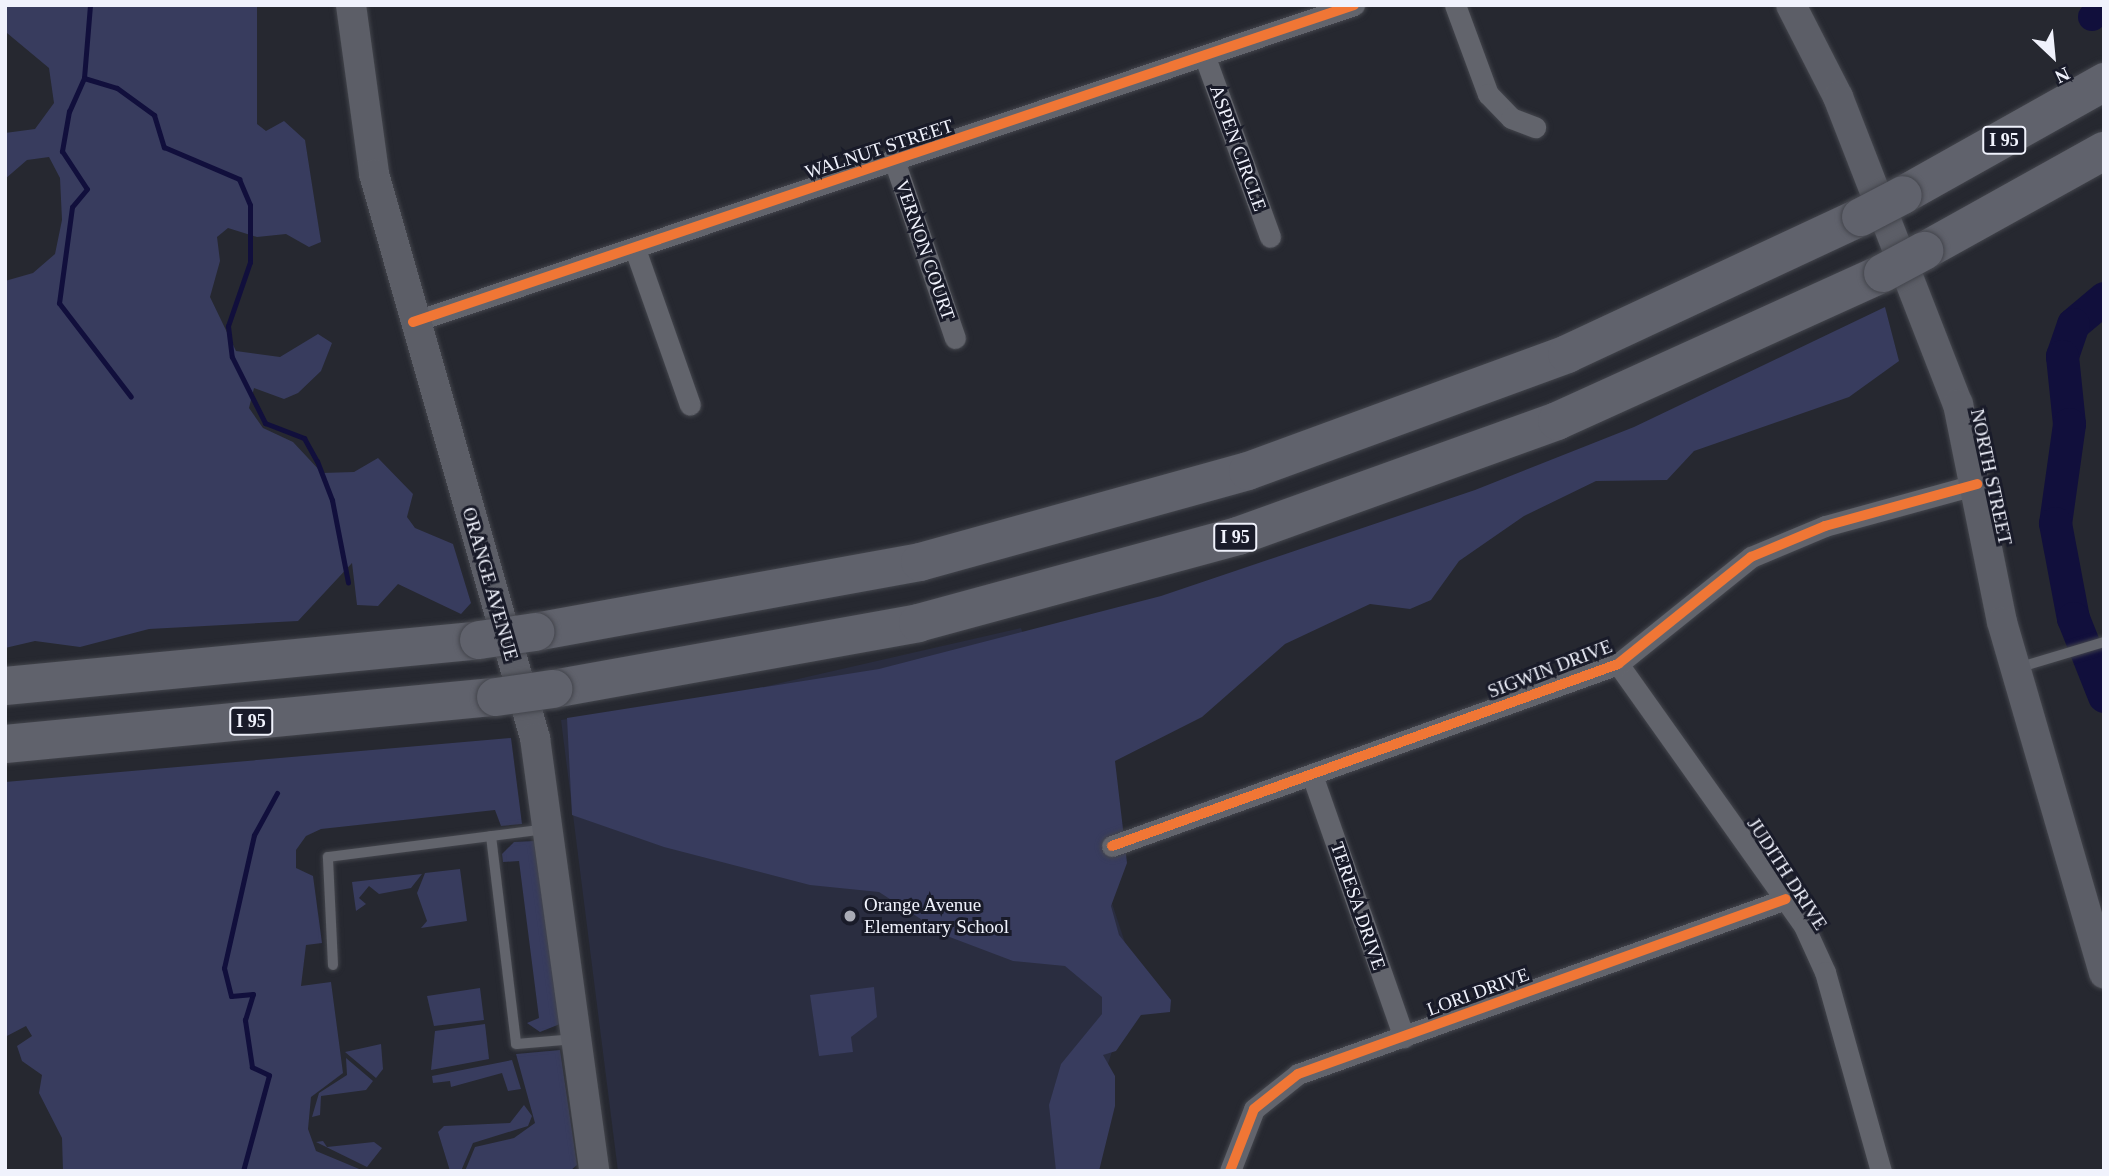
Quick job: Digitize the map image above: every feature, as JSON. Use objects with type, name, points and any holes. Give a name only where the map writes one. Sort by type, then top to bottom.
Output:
[{"type":"highway","name":"I 95","points":[[5,686],[479,640],[535,632],[920,562],[1248,471],[1567,354],[1861,217],[2104,82]]},
{"type":"highway","name":"I 95","points":[[5,744],[496,697],[553,689],[918,623],[1238,536],[1557,421],[1883,272],[2104,151]]},
{"type":"main road","name":"ORANGE AVENUE","points":[[351,5],[374,174],[413,322],[535,738],[552,828],[594,1171]]},
{"type":"main road","name":"NORTH STREET","points":[[1791,5],[1838,97],[1922,306],[1958,404],[2014,668],[2104,974]]},
{"type":"street","name":"WALNUT STREET","points":[[413,322],[1206,60],[1354,5]]},
{"type":"street","points":[[1455,5],[1488,94],[1511,118],[1535,127]]},
{"type":"street","name":"ASPEN CIRCLE","points":[[1206,60],[1270,237]]},
{"type":"street","name":"VERNON COURT","points":[[895,163],[955,338]]},
{"type":"street","points":[[635,249],[690,405]]},
{"type":"street","name":"SIGWIN DRIVE","points":[[1112,846],[1618,664],[1751,556],[1825,526],[1977,484]]},
{"type":"street","name":"JUDITH DRIVE","points":[[1618,664],[1786,899],[1825,972],[1880,1170]]},
{"type":"street","name":"TERESA DRIVE","points":[[1312,775],[1404,1037]]},
{"type":"street","name":"LORI DRIVE","points":[[1230,1171],[1248,1120],[1272,1089],[1404,1037],[1786,899]]},
{"type":"lane","points":[[2014,668],[2072,654],[2102,643]]},
{"type":"lane","points":[[333,965],[328,857],[552,828]]},
{"type":"lane","points":[[491,836],[516,1044],[578,1039]]},
{"type":"shaded area","points":[[2092,3],[2102,7],[2106,17],[2102,27],[2092,31],[2082,27],[2078,17],[2082,7]]},
{"type":"shaded area","points":[[5,5],[257,5],[257,124],[266,131],[284,121],[305,140],[321,242],[309,247],[286,234],[257,237],[228,228],[217,237],[220,261],[210,297],[236,351],[280,357],[318,334],[332,343],[321,371],[298,393],[284,399],[254,388],[249,408],[263,428],[293,442],[322,473],[354,472],[378,458],[413,494],[407,517],[415,528],[453,544],[471,603],[461,614],[398,584],[378,606],[357,605],[352,563],[298,621],[149,629],[80,647],[35,641],[5,648],[5,281],[33,273],[55,254],[62,220],[60,178],[49,157],[27,160],[5,179],[5,133],[35,129],[54,103],[49,68],[7,33]]},
{"type":"shaded area","points":[[1885,307],[1899,361],[1849,397],[1694,451],[1667,480],[1596,481],[1524,516],[1459,561],[1431,600],[1410,609],[1370,604],[1285,644],[1202,717],[1115,761],[1127,863],[1111,906],[1119,935],[1171,1000],[1170,1012],[1141,1015],[1116,1051],[1103,1055],[1115,1076],[1115,1106],[1099,1171],[1056,1171],[1049,1105],[1061,1064],[1102,1014],[1102,997],[1065,966],[1013,961],[947,936],[879,892],[810,885],[664,847],[572,815],[567,718],[879,669],[1161,596],[1475,490],[1634,427]]},
{"type":"shaded area","name":"Orange Avenue Elementary School","points":[[1021,628],[1136,976],[1074,1171],[618,1171],[561,720],[741,692]]},
{"type":"shaded area","points":[[511,738],[522,824],[501,826],[495,810],[321,829],[306,836],[296,850],[296,868],[313,876],[322,943],[306,945],[301,986],[331,982],[343,1073],[311,1097],[308,1129],[316,1151],[364,1171],[63,1171],[62,1138],[39,1093],[42,1075],[22,1061],[17,1046],[32,1036],[26,1026],[5,1037],[5,782]]},
{"type":"shaded area","points":[[534,841],[560,1024],[540,1032],[527,1023],[539,1018],[519,861],[503,862],[502,854],[514,842]]},
{"type":"shaded area","points":[[460,869],[467,921],[421,928],[427,921],[417,893],[425,873]]},
{"type":"shaded area","points":[[422,874],[411,888],[379,894],[369,886],[359,898],[366,904],[356,911],[352,882]]},
{"type":"shaded area","points":[[874,987],[877,1017],[851,1037],[853,1052],[819,1056],[810,995]]},
{"type":"shaded area","points":[[480,988],[484,1020],[434,1026],[427,996]]},
{"type":"shaded area","points":[[485,1024],[489,1059],[431,1070],[435,1031]]},
{"type":"shaded area","points":[[381,1044],[383,1069],[376,1078],[345,1052]]},
{"type":"shaded area","points":[[560,1050],[577,1165],[570,1171],[465,1171],[475,1147],[514,1138],[535,1123],[516,1054]]},
{"type":"shaded area","points":[[346,1058],[373,1081],[366,1090],[321,1096],[320,1115],[312,1117],[319,1093],[347,1075]]},
{"type":"shaded area","points":[[512,1060],[521,1089],[508,1091],[502,1073],[451,1087],[450,1081],[433,1083],[432,1076]]},
{"type":"shaded area","points":[[524,1105],[532,1116],[528,1126],[473,1143],[461,1171],[450,1171],[438,1132],[444,1126],[510,1123]]},
{"type":"shaded area","points":[[323,1141],[327,1147],[374,1142],[382,1148],[367,1167],[316,1142]]},
{"type":"waterway","points":[[90,5],[84,78],[117,88],[154,115],[164,147],[239,179],[250,205],[250,262],[228,326],[232,357],[265,423],[304,438],[317,461],[332,500],[348,582]]},
{"type":"waterway","points":[[84,78],[69,111],[62,151],[87,189],[72,207],[59,303],[131,397]]},
{"type":"waterway","points":[[2104,298],[2073,324],[2062,356],[2069,424],[2055,523],[2073,618],[2104,696]]},
{"type":"waterway","points":[[243,1171],[269,1075],[252,1067],[245,1020],[253,994],[231,996],[224,968],[254,835],[277,793]]},
{"type":"cycle path","points":[[413,322],[1354,5]]},
{"type":"cycle path","points":[[1112,846],[1618,664],[1751,557],[1825,526],[1977,484]]},
{"type":"cycle path","points":[[1230,1171],[1254,1109],[1298,1074],[1786,899]]},
{"type":"place","name":"Orange Avenue Elementary School","points":[[850,916]]}]
